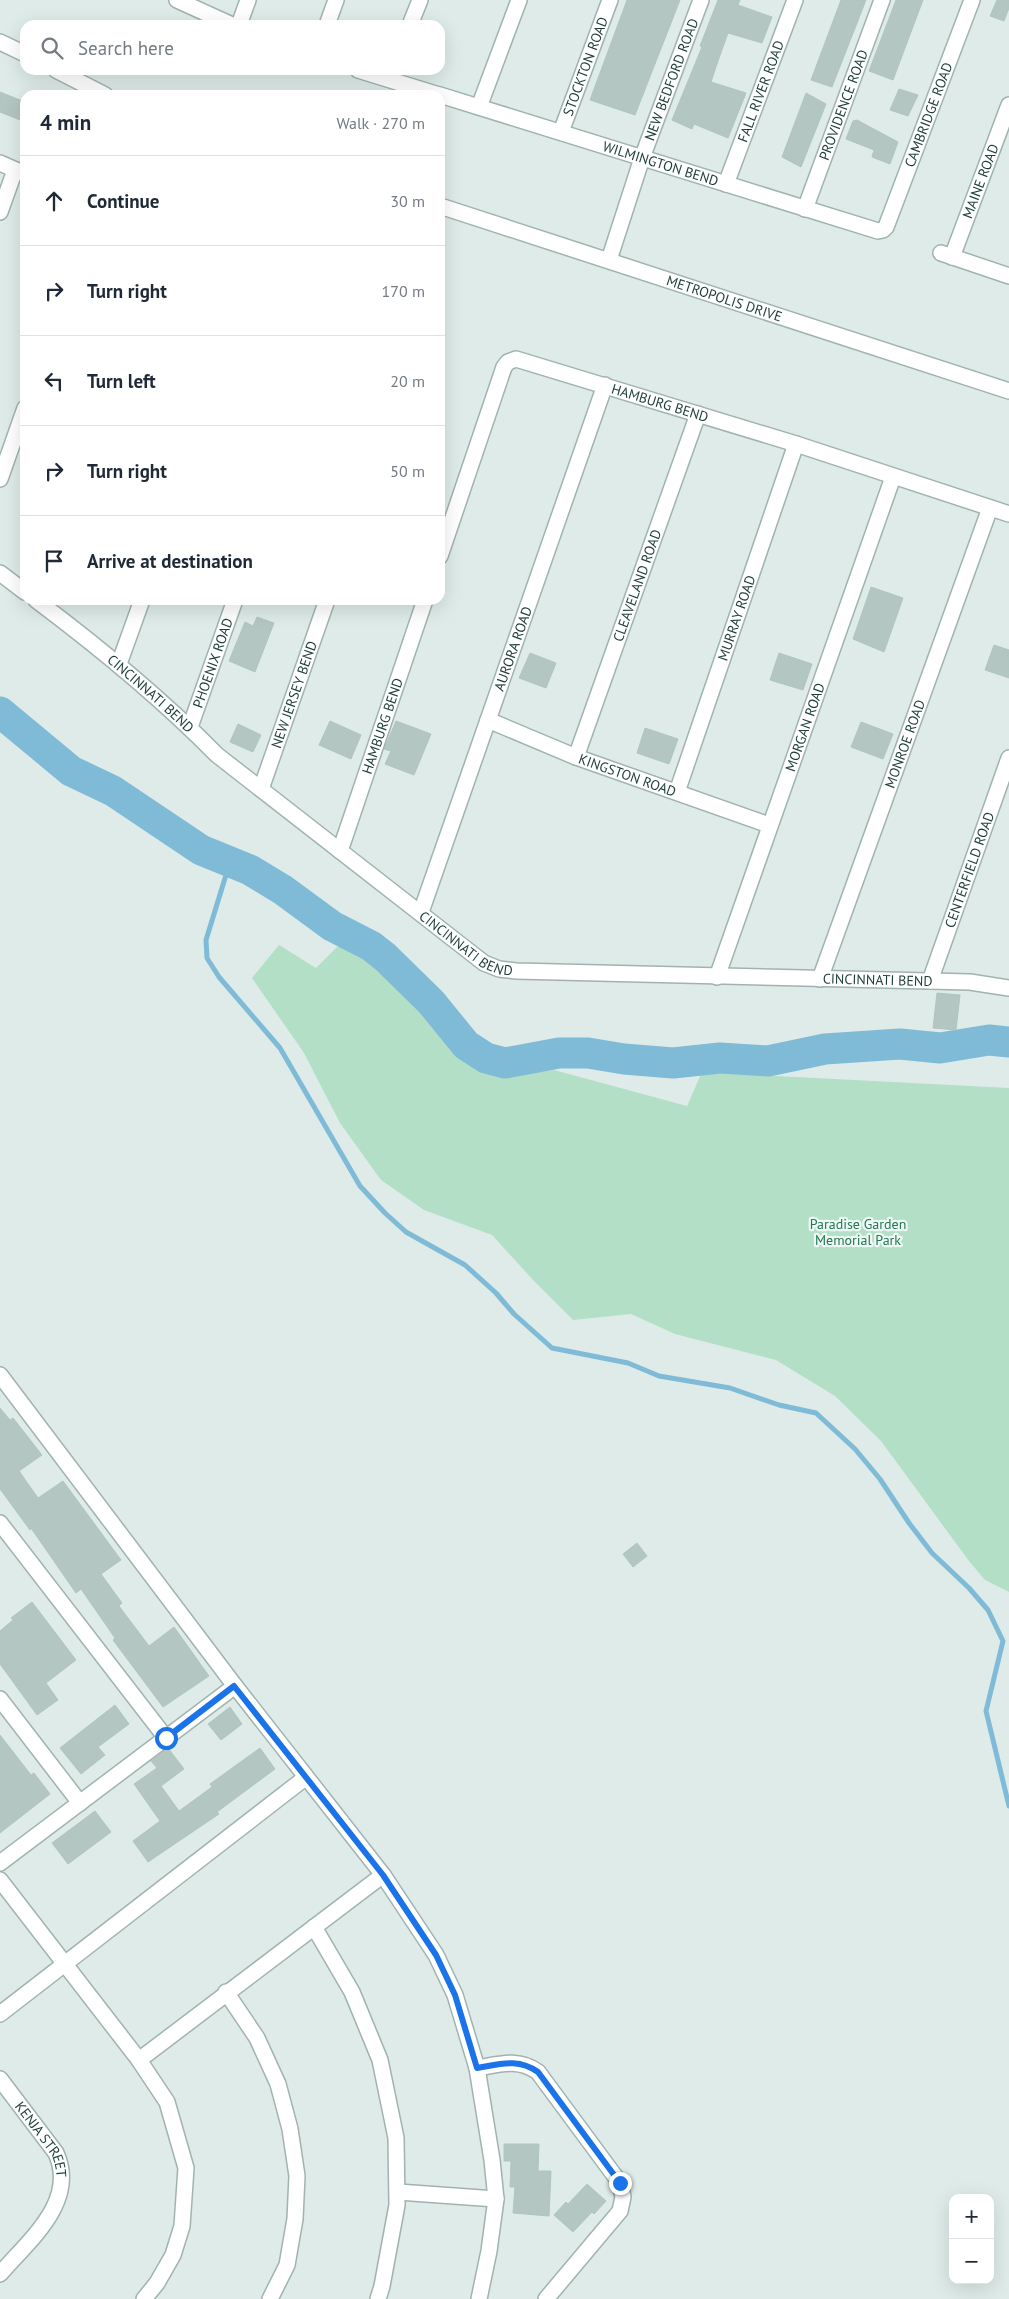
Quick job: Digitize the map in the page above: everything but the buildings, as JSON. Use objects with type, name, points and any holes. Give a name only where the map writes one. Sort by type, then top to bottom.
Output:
[{"type":"street","points":[[177,0],[221,20]]},
{"type":"street","points":[[241,20],[248,0]]},
{"type":"street","points":[[329,20],[336,0]]},
{"type":"street","points":[[412,20],[420,0]]},
{"type":"street","points":[[479,107],[519,0]]},
{"type":"street","name":"STOCKTON ROAD","points":[[561,132],[610,0]]},
{"type":"street","name":"NEW BEDFORD ROAD","points":[[609,260],[642,158],[701,0]]},
{"type":"street","name":"FALL RIVER ROAD","points":[[726,184],[795,0]]},
{"type":"street","name":"PROVIDENCE ROAD","points":[[805,209],[882,0]]},
{"type":"street","name":"CAMBRIDGE ROAD","points":[[883,230],[972,0]]},
{"type":"street","points":[[0,42],[20,52]]},
{"type":"street","points":[[66,75],[94,90]]},
{"type":"street","name":"WILMINGTON BEND","points":[[392,75],[428,90]]},
{"type":"street","name":"WILMINGTON BEND","points":[[445,97],[805,209],[878,231],[883,230]]},
{"type":"street","name":"MAINE ROAD","points":[[1009,105],[947,255],[1009,276]]},
{"type":"street","points":[[0,163],[20,172],[0,212]]},
{"type":"street","name":"METROPOLIS DRIVE","points":[[445,208],[1009,390]]},
{"type":"street","name":"HAMBURG BEND","points":[[445,541],[504,367],[508,362],[516,358],[796,444],[1009,514]]},
{"type":"street","name":"AURORA ROAD","points":[[421,912],[605,385]]},
{"type":"street","name":"CLEAVELAND ROAD","points":[[576,757],[698,414]]},
{"type":"street","points":[[0,479],[20,422]]},
{"type":"street","name":"MURRAY ROAD","points":[[676,792],[796,444]]},
{"type":"street","name":"MORGAN ROAD","points":[[717,977],[769,825],[894,477]]},
{"type":"street","name":"MONROE ROAD","points":[[820,979],[990,508]]},
{"type":"street","points":[[0,573],[20,588]]},
{"type":"street","points":[[119,664],[140,605]]},
{"type":"street","name":"PHOENIX ROAD","points":[[190,727],[233,605]]},
{"type":"street","name":"NEW JERSEY BEND","points":[[261,789],[325,605]]},
{"type":"street","name":"HAMBURG BEND","points":[[340,851],[423,605]]},
{"type":"street","name":"CINCINNATI BEND","points":[[53,606],[190,727],[217,755],[421,912],[484,963],[499,969],[717,977],[970,982],[1009,988]]},
{"type":"street","name":"KINGSTON ROAD","points":[[488,720],[576,757],[769,825]]},
{"type":"street","name":"CENTERFIELD ROAD","points":[[930,981],[1009,758]]},
{"type":"street","points":[[0,1375],[234,1686],[383,1875],[436,1955],[455,1995],[477,2068],[492,2160],[496,2198],[489,2251],[479,2299]]},
{"type":"street","points":[[0,1523],[166,1738]]},
{"type":"street","points":[[0,1863],[234,1686]]},
{"type":"street","points":[[0,1699],[80,1803]]},
{"type":"street","points":[[0,2014],[305,1778]]},
{"type":"street","points":[[139,2060],[226,1992],[383,1875]]},
{"type":"street","points":[[0,1880],[139,2060],[167,2102],[186,2168],[182,2226],[173,2256],[157,2283],[144,2299]]},
{"type":"street","points":[[314,1927],[352,1992],[380,2060],[396,2138],[398,2192],[384,2277],[378,2299]]},
{"type":"street","points":[[226,1992],[257,2038],[278,2084],[290,2128],[297,2176],[292,2237],[287,2265],[270,2299]]},
{"type":"street","points":[[477,2068],[514,2062],[526,2064],[538,2072],[620,2183],[623,2197],[620,2211],[546,2299]]},
{"type":"street","name":"KENJA STREET","points":[[0,2079],[56,2153],[62,2166],[63,2180],[59,2200],[50,2216],[0,2274]]},
{"type":"street","points":[[398,2192],[496,2198]]},
{"type":"green space","name":"Paradise Garden Memorial Park","points":[[343,941],[408,986],[438,1012],[474,1067],[497,1076],[554,1070],[687,1106],[702,1072],[1009,1088],[1009,1592],[985,1580],[881,1441],[835,1396],[776,1360],[675,1334],[631,1314],[573,1320],[492,1235],[424,1210],[381,1180],[340,1123],[304,1053],[252,978],[279,945],[316,968]]},
{"type":"waterway","points":[[0,712],[71,771],[113,791],[201,850],[250,870],[283,890],[332,926],[371,946],[385,957],[431,1002],[466,1045],[486,1058],[505,1063],[559,1053],[588,1053],[624,1059],[673,1063],[720,1058],[768,1061],[825,1049],[900,1044],[940,1048],[989,1040],[1009,1042]]},
{"type":"waterway","points":[[230,862],[206,940],[207,958],[219,977],[280,1048],[360,1186],[385,1213],[406,1232],[465,1265],[496,1293],[514,1314],[552,1348],[628,1363],[659,1376],[730,1388],[779,1405],[816,1413],[855,1449],[880,1479],[909,1523],[932,1553],[969,1588],[988,1610],[1003,1641],[986,1711],[1009,1806]]},
{"type":"route","points":[[166,1738],[234,1686],[383,1875],[436,1955],[455,1995],[477,2068],[514,2062],[526,2064],[538,2072],[620,2183]]}]
